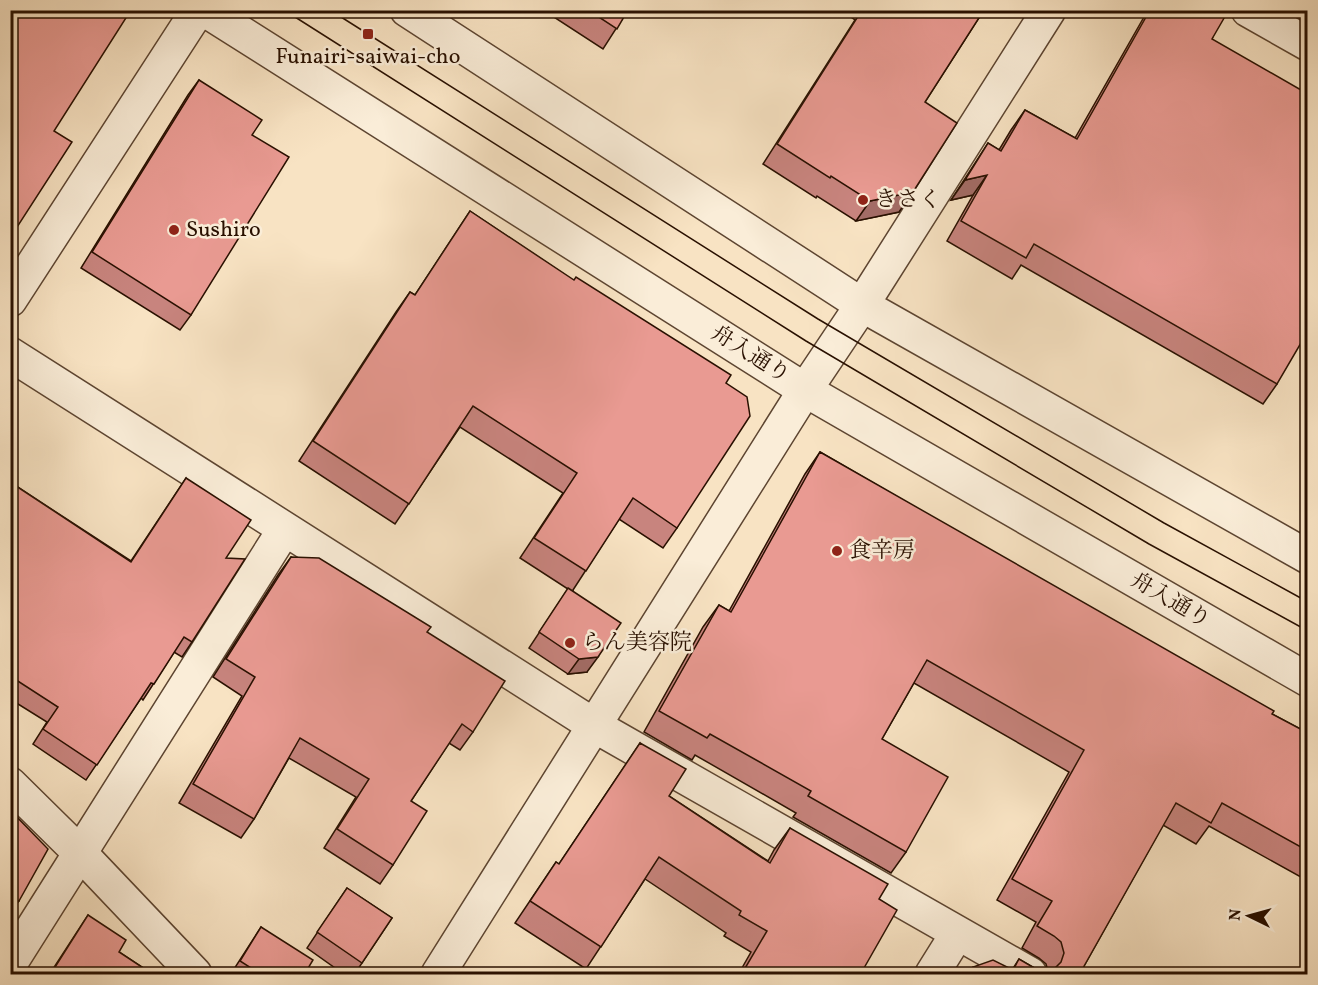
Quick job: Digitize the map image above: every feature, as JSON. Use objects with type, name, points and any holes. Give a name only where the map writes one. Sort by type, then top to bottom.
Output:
[{"type":"street","points":[[10,300],[198,10]]},
{"type":"street","name":"舟入通り","points":[[205,10],[805,390],[1308,680]]},
{"type":"street","points":[[407,10],[862,305],[1308,557]]},
{"type":"street","points":[[438,975],[805,390],[862,305],[1049,10]]},
{"type":"street","points":[[1248,10],[1308,44]]},
{"type":"street","points":[[10,354],[595,726],[1030,975]]},
{"type":"street","points":[[10,964],[284,530]]},
{"type":"street","points":[[10,784],[81,854],[195,975]]},
{"type":"street","points":[[932,975],[957,934]]},
{"type":"building","points":[[10,10],[131,10],[54,131],[72,142],[10,238]]},
{"type":"building","points":[[588,10],[628,10],[617,29]]},
{"type":"building","points":[[862,10],[984,10],[925,102],[957,123],[913,192],[870,201],[777,144]]},
{"type":"building","points":[[1150,10],[1223,10],[1227,13],[1212,39],[1308,94],[1308,331],[1277,384],[1034,244],[1026,258],[961,221],[987,175],[965,180],[988,143],[1001,151],[1025,110],[1077,139]]},
{"type":"building","name":"Sushiro","points":[[199,80],[262,120],[252,135],[289,157],[191,315],[92,252]]},
{"type":"building","points":[[470,211],[574,280],[576,277],[731,375],[726,383],[747,397],[750,416],[677,528],[633,498],[586,571],[534,538],[577,473],[473,406],[409,504],[313,441],[410,292],[415,295]]},
{"type":"building","points":[[820,452],[1274,711],[1272,714],[1308,733],[1308,851],[1222,803],[1211,823],[1176,803],[1079,975],[968,975],[973,967],[993,960],[1013,970],[1019,959],[1036,969],[1046,971],[1054,969],[1061,962],[1064,953],[1061,942],[1037,926],[1052,901],[1012,879],[1084,750],[927,660],[882,739],[948,777],[906,852],[808,796],[811,791],[710,734],[707,738],[659,711],[719,605],[731,612]]},
{"type":"building","points":[[186,478],[251,520],[226,558],[245,559],[192,642],[184,637],[97,765],[43,729],[58,707],[10,676],[10,482],[131,562]]},
{"type":"building","points":[[291,557],[319,558],[431,627],[427,632],[505,681],[473,732],[462,724],[411,801],[427,811],[393,865],[337,829],[369,779],[300,738],[254,819],[193,784],[255,677],[226,659]]},
{"type":"building","points":[[568,588],[621,623],[598,657],[579,659],[539,632]]},
{"type":"building","points":[[640,743],[686,769],[669,796],[770,863],[790,828],[888,884],[879,899],[897,910],[860,975],[741,975],[767,931],[739,915],[741,911],[659,857],[601,947],[530,901],[556,862],[559,864]]},
{"type":"building","points":[[10,810],[48,849],[19,901],[10,895]]},
{"type":"building","points":[[347,888],[392,918],[362,963],[317,932]]},
{"type":"building","points":[[88,915],[126,940],[119,952],[154,975],[50,975]]},
{"type":"building","points":[[261,927],[313,960],[304,975],[262,975],[240,961]]},
{"type":"building","points":[[573,969],[583,975],[570,975]]},
{"type":"tram line","points":[[284,10],[806,341],[1149,544],[1308,631]]},
{"type":"tram line","points":[[330,10],[818,319],[1164,523],[1308,602]]},
{"type":"place","name":"Funairi-saiwai-cho","points":[[368,34]]},
{"type":"place","name":"きさく","points":[[863,200]]},
{"type":"place","name":"Sushiro","points":[[174,230]]},
{"type":"place","name":"食辛房","points":[[837,551]]},
{"type":"place","name":"らん美容院","points":[[570,643]]}]
